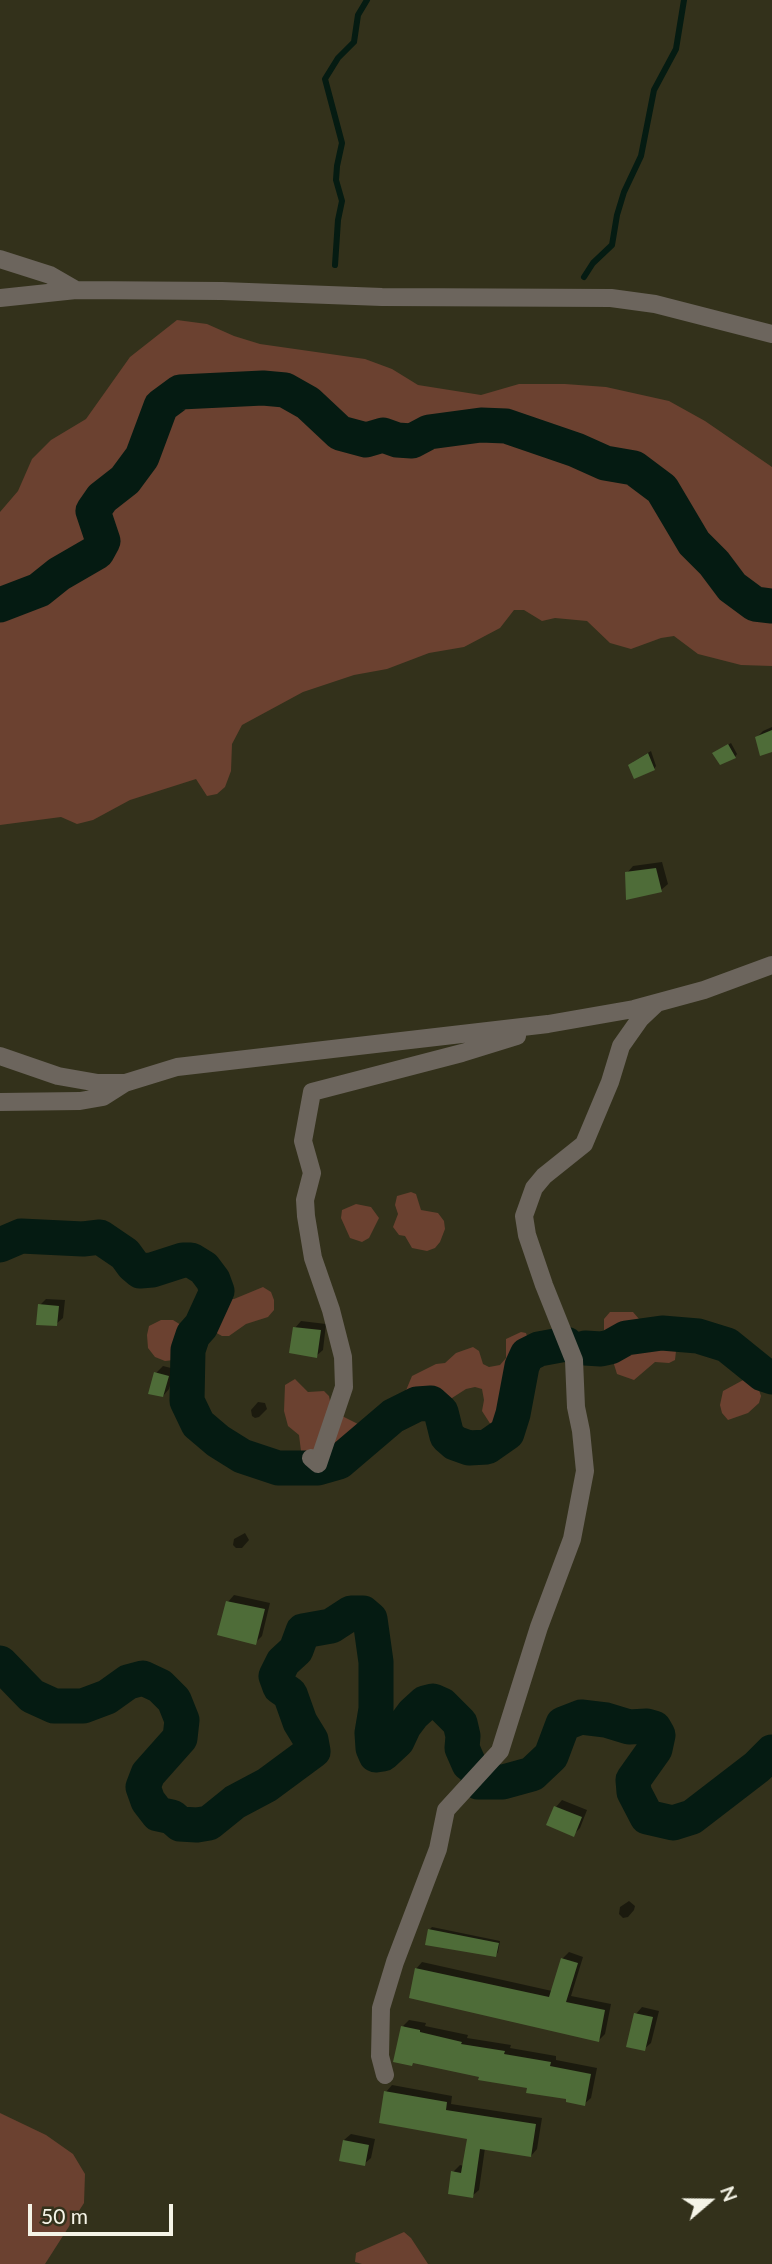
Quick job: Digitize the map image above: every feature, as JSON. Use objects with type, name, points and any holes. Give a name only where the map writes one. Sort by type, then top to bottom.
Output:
[{"type":"street","points":[[0,259],[50,275],[76,290]]},
{"type":"street","points":[[0,298],[76,290],[222,291],[382,297],[611,298],[655,304],[772,334]]},
{"type":"street","points":[[0,1102],[80,1101],[103,1097],[125,1083],[177,1067],[548,1024],[634,1009],[704,990],[772,965]]},
{"type":"street","points":[[385,2075],[380,2056],[381,2007],[395,1962],[438,1849],[446,1810],[500,1751],[538,1627],[572,1539],[585,1471],[576,1407],[574,1360],[544,1286],[527,1236],[524,1216],[534,1188],[544,1176],[584,1144],[610,1082],[621,1046],[640,1019],[657,1003]]},
{"type":"street","points":[[311,1458],[318,1464],[344,1387],[343,1357],[331,1310],[313,1258],[306,1216],[305,1200],[312,1173],[303,1141],[312,1092],[462,1053],[548,1024]]},
{"type":"street","points":[[0,1056],[58,1076],[98,1083],[125,1083]]},
{"type":"shaded area","points":[[177,320],[207,324],[260,344],[365,359],[392,369],[418,385],[481,395],[519,384],[606,387],[669,401],[705,421],[772,467],[772,666],[741,665],[698,654],[674,636],[631,649],[610,643],[587,621],[555,618],[542,621],[524,610],[514,610],[500,628],[464,647],[429,653],[387,669],[354,675],[303,692],[242,725],[232,744],[231,771],[225,787],[217,794],[207,796],[196,779],[130,800],[93,820],[77,824],[61,817],[0,825],[0,512],[18,491],[32,459],[51,440],[86,419],[130,357]]},
{"type":"shaded area","points":[[411,1192],[416,1194],[421,1210],[438,1213],[444,1221],[445,1229],[440,1242],[427,1251],[412,1248],[405,1236],[399,1235],[393,1227],[398,1214],[395,1205],[397,1196]]},
{"type":"shaded area","points":[[356,1204],[371,1207],[379,1218],[369,1238],[362,1242],[350,1238],[341,1218],[342,1210]]},
{"type":"shaded area","points":[[263,1287],[271,1292],[274,1300],[274,1310],[268,1317],[246,1324],[229,1336],[213,1331],[207,1323],[201,1304],[204,1299],[234,1299]]},
{"type":"shaded area","points":[[610,1312],[633,1312],[639,1319],[644,1342],[671,1342],[676,1351],[675,1360],[669,1363],[655,1362],[634,1380],[617,1374],[604,1332],[604,1319]]},
{"type":"shaded area","points":[[161,1320],[173,1320],[181,1325],[185,1333],[174,1360],[165,1361],[155,1357],[148,1348],[149,1326]]},
{"type":"shaded area","points":[[521,1332],[526,1333],[530,1345],[534,1387],[522,1415],[517,1420],[505,1427],[491,1425],[482,1411],[482,1389],[475,1387],[466,1389],[424,1416],[414,1418],[407,1415],[402,1400],[412,1376],[436,1364],[445,1363],[456,1353],[473,1347],[479,1351],[483,1364],[489,1367],[500,1365],[506,1358],[506,1339]]},
{"type":"shaded area","points":[[295,1379],[308,1392],[324,1391],[329,1396],[332,1411],[358,1424],[358,1440],[338,1457],[318,1464],[304,1456],[301,1451],[299,1435],[288,1426],[284,1411],[285,1385]]},
{"type":"shaded area","points":[[745,1379],[753,1381],[758,1387],[761,1396],[759,1403],[748,1413],[728,1420],[720,1405],[723,1391]]},
{"type":"shaded area","points":[[0,2113],[46,2135],[73,2154],[85,2174],[84,2203],[45,2264],[0,2264]]},
{"type":"shaded area","points":[[404,2232],[428,2264],[355,2262],[356,2253]]},
{"type":"building","points":[[772,730],[772,752],[760,756],[755,737]]},
{"type":"building","points":[[728,744],[736,758],[720,765],[712,753]]},
{"type":"building","points":[[648,753],[655,770],[634,779],[628,765]]},
{"type":"building","points":[[656,868],[662,892],[626,900],[625,872]]},
{"type":"building","points":[[38,1304],[59,1306],[57,1326],[36,1325]]},
{"type":"building","points":[[293,1327],[321,1330],[317,1358],[289,1353]]},
{"type":"building","points":[[154,1372],[169,1376],[163,1397],[148,1394]]},
{"type":"building","points":[[226,1601],[265,1609],[256,1645],[217,1635]]},
{"type":"building","points":[[554,1806],[582,1817],[574,1837],[546,1825]]},
{"type":"building","points":[[428,1929],[499,1943],[496,1957],[425,1945]]},
{"type":"building","points":[[561,1958],[578,1963],[566,2002],[605,2010],[599,2042],[409,1998],[415,1968],[549,1997]]},
{"type":"building","points":[[634,2013],[653,2017],[645,2051],[626,2047]]},
{"type":"building","points":[[401,2026],[462,2042],[461,2044],[505,2051],[504,2054],[551,2062],[550,2066],[591,2074],[585,2106],[566,2102],[566,2099],[526,2093],[527,2088],[478,2080],[479,2077],[413,2063],[412,2066],[393,2062]]},
{"type":"building","points":[[384,2091],[447,2102],[446,2110],[536,2124],[531,2157],[480,2149],[473,2198],[448,2194],[451,2171],[461,2173],[467,2139],[379,2123]]},
{"type":"building","points":[[343,2140],[369,2145],[365,2166],[339,2161]]},
{"type":"waterway","points":[[335,265],[342,201],[336,180],[342,143],[325,79],[338,58],[354,42],[358,15],[367,0]]},
{"type":"waterway","points":[[584,277],[593,263],[612,245],[624,192],[641,156],[654,90],[676,49],[684,0]]},
{"type":"waterway","points":[[0,605],[39,590],[59,574],[97,552],[103,541],[93,511],[102,498],[125,480],[142,457],[161,406],[180,392],[263,388],[285,390],[308,403],[340,433],[366,440],[383,435],[412,441],[429,432],[481,425],[506,426],[605,463],[634,468],[662,489],[694,543],[732,587],[755,604],[772,606]]},
{"type":"waterway","points":[[0,1245],[21,1236],[83,1239],[100,1237],[125,1254],[140,1271],[183,1260],[191,1260],[204,1268],[217,1291],[201,1326],[193,1335],[188,1350],[187,1401],[198,1424],[218,1441],[242,1456],[278,1468],[318,1468],[339,1462],[393,1416],[417,1404],[431,1403],[441,1412],[447,1436],[455,1443],[469,1448],[487,1447],[507,1433],[522,1366],[527,1355],[539,1349],[566,1344]]},
{"type":"waterway","points":[[585,1348],[601,1349],[626,1338],[662,1333],[698,1336],[727,1345],[763,1374],[772,1377]]},
{"type":"waterway","points":[[0,1663],[32,1696],[54,1706],[83,1706],[107,1697],[128,1682],[143,1678],[160,1686],[174,1700],[182,1720],[180,1738],[148,1774],[143,1787],[148,1801],[158,1814],[172,1817],[180,1824],[197,1825],[209,1823],[235,1802],[267,1785],[313,1751],[311,1740],[300,1722],[290,1694],[280,1687],[276,1676],[283,1662],[296,1650],[303,1631],[331,1626],[351,1613],[363,1613],[370,1619],[376,1662],[376,1709],[372,1733],[376,1755],[383,1754],[397,1741],[413,1714],[425,1703],[433,1701],[442,1705],[460,1723],[462,1748],[469,1764]]},
{"type":"waterway","points":[[478,1782],[503,1782],[532,1774],[551,1756],[563,1724],[581,1717],[606,1720],[629,1727],[647,1726],[654,1728],[658,1735],[655,1749],[633,1780],[634,1792],[647,1817],[673,1823],[692,1817],[757,1767],[772,1752]]}]
